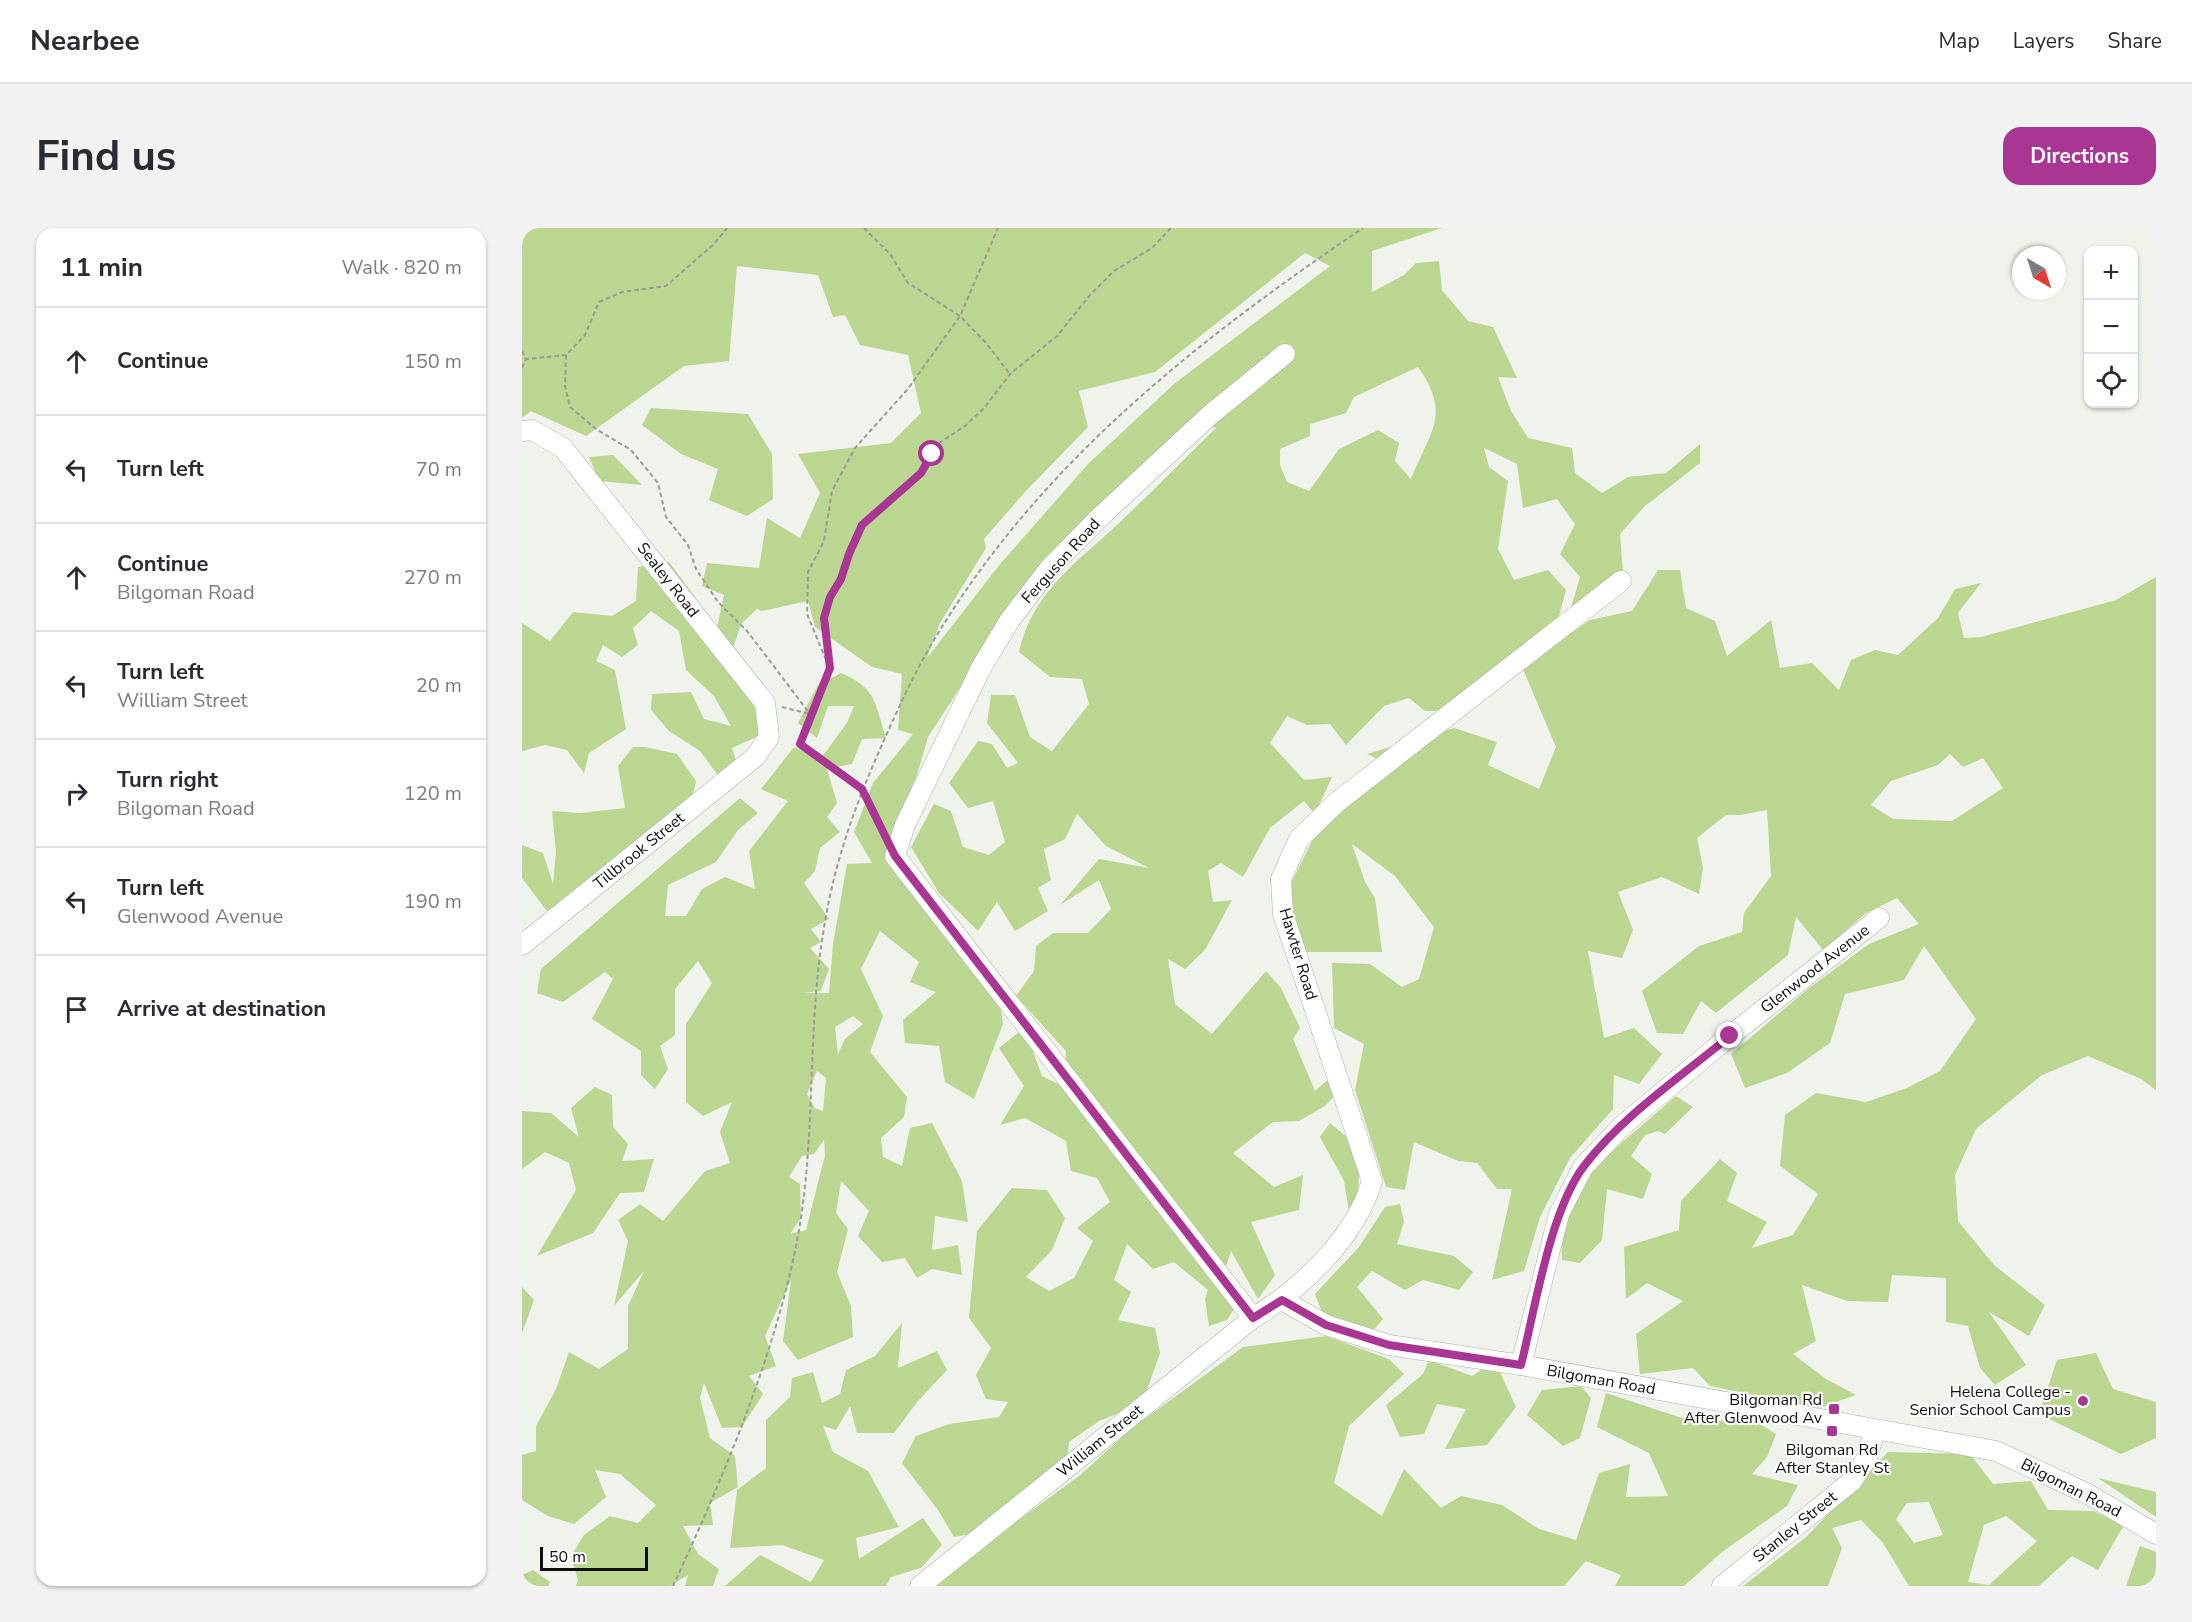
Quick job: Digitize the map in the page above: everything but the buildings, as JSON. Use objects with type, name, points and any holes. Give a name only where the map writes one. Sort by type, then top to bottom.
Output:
[{"type":"street","name":"Ferguson Road","points":[[895,856],[909,816],[981,668],[1010,620],[1049,569],[1101,516],[1210,414],[1285,354]]},
{"type":"street","name":"Sealey Road","points":[[522,431],[532,430],[563,448],[765,703]]},
{"type":"street","name":"Hawter Road","points":[[1282,1300],[1345,1237],[1366,1204],[1372,1181],[1283,914],[1281,879],[1299,839],[1337,802],[1621,581]]},
{"type":"street","name":"Tillbrook Street","points":[[522,945],[755,757],[769,737],[765,703]]},
{"type":"street","points":[[895,856],[1253,1318]]},
{"type":"street","name":"Glenwood Avenue","points":[[1521,1365],[1559,1214],[1583,1167],[1622,1126],[1730,1036],[1879,918]]},
{"type":"street","name":"William Street","points":[[920,1586],[1253,1318],[1282,1300]]},
{"type":"street","name":"Bilgoman Road","points":[[1282,1300],[1326,1325],[1389,1345],[1521,1365],[1875,1431],[1996,1451],[2088,1494],[2156,1534]]},
{"type":"street","name":"Stanley Street","points":[[1722,1586],[1852,1481],[1867,1458],[1875,1431]]},
{"type":"path","points":[[526,359],[566,355],[585,335],[599,302],[622,292],[666,286],[713,245],[727,228]]},
{"type":"path","points":[[864,228],[890,254],[908,282],[960,316],[986,343],[1010,374]]},
{"type":"path","points":[[830,668],[807,614],[808,572],[824,542],[832,491],[855,448],[907,390],[960,316],[998,228]]},
{"type":"path","points":[[895,856],[862,789],[800,744],[830,668],[824,618],[862,525],[921,473],[939,442],[965,426],[985,407],[1010,374],[1057,336],[1090,295],[1114,271],[1152,248],[1171,228]]},
{"type":"path","points":[[673,1586],[695,1539],[768,1354],[800,1226],[808,1152],[810,1083],[824,923],[842,849],[862,789],[933,641],[980,571],[1036,499],[1092,441],[1197,346],[1363,228]]},
{"type":"path","points":[[522,351],[526,359]]},
{"type":"path","points":[[566,355],[565,386],[570,407],[596,429],[631,450],[658,483],[666,517],[688,545],[702,577],[718,602],[747,631],[810,714]]},
{"type":"path","points":[[522,368],[526,359]]},
{"type":"path","points":[[765,703],[810,714]]},
{"type":"green space","points":[[522,228],[1442,228],[1372,251],[1372,292],[1404,275],[1416,263],[1439,261],[1442,290],[1468,321],[1493,327],[1517,378],[1498,377],[1511,411],[1528,438],[1572,448],[1575,473],[1602,493],[1628,477],[1666,473],[1700,444],[1700,463],[1644,507],[1620,534],[1623,572],[1570,611],[1580,577],[1560,554],[1575,524],[1557,499],[1523,508],[1517,464],[1484,448],[1489,467],[1508,481],[1498,549],[1514,580],[1548,570],[1566,590],[1557,623],[1452,711],[1425,711],[1409,698],[1384,706],[1346,745],[1330,724],[1307,725],[1287,716],[1270,743],[1304,780],[1332,777],[1315,814],[1304,801],[1270,828],[1243,877],[1221,863],[1208,871],[1213,902],[1232,900],[1205,950],[1185,969],[1168,959],[1175,1004],[1212,1034],[1266,971],[1281,988],[1300,1028],[1293,1039],[1315,1091],[1336,1073],[1336,1094],[1325,1106],[1299,1121],[1273,1122],[1233,1153],[1274,1187],[1303,1175],[1299,1210],[1251,1222],[1275,1275],[1258,1299],[1231,1251],[1225,1270],[1238,1303],[1227,1320],[1209,1326],[1205,1299],[1208,1290],[1174,1262],[1153,1269],[1127,1244],[1114,1280],[1131,1292],[1118,1320],[1155,1328],[1160,1353],[1142,1404],[1099,1421],[1069,1442],[1066,1466],[977,1533],[954,1537],[938,1510],[902,1463],[916,1436],[949,1424],[999,1417],[1008,1402],[986,1399],[976,1375],[991,1348],[969,1318],[977,1231],[1012,1188],[1047,1190],[1065,1218],[1052,1250],[1026,1277],[1049,1291],[1074,1278],[1093,1241],[1077,1228],[1110,1202],[1097,1178],[1071,1171],[1066,1141],[1025,1118],[1000,1125],[1024,1086],[999,1048],[1024,1028],[1042,1076],[1064,1087],[1066,1051],[1016,996],[1034,971],[1036,946],[1053,933],[1088,933],[1111,909],[1099,880],[1060,905],[1099,859],[1149,868],[1106,846],[1077,814],[1065,839],[1044,849],[1051,880],[1038,888],[1048,911],[1015,931],[997,902],[978,931],[939,893],[911,847],[934,804],[951,811],[963,847],[989,855],[1005,842],[993,801],[968,808],[949,783],[978,741],[992,744],[1007,768],[1018,763],[987,723],[991,695],[1015,695],[1030,737],[1052,751],[1089,704],[1082,679],[1050,677],[1019,652],[1025,631],[1034,613],[1058,580],[1216,428],[1199,418],[1022,593],[928,737],[917,775],[891,836],[907,864],[998,988],[1003,1024],[974,1099],[945,1082],[939,1046],[905,1043],[903,1020],[936,992],[910,982],[919,962],[880,931],[861,969],[883,1016],[870,1052],[907,1097],[904,1117],[881,1138],[883,1157],[902,1166],[910,1128],[932,1123],[962,1181],[968,1222],[935,1216],[932,1250],[958,1245],[962,1275],[932,1269],[917,1278],[905,1258],[882,1262],[858,1236],[869,1211],[841,1181],[836,1213],[848,1229],[837,1272],[851,1306],[853,1337],[798,1360],[783,1341],[791,1280],[765,1336],[776,1366],[749,1376],[763,1394],[742,1427],[722,1428],[704,1383],[700,1398],[710,1438],[735,1456],[738,1487],[710,1503],[713,1525],[683,1526],[698,1554],[719,1569],[713,1586],[685,1586],[688,1575],[670,1586],[576,1586],[578,1580],[571,1556],[584,1535],[610,1516],[638,1523],[656,1505],[620,1474],[595,1470],[606,1497],[574,1524],[548,1516],[522,1500],[522,1455],[536,1451],[536,1426],[556,1389],[569,1352],[599,1369],[628,1349],[628,1306],[644,1271],[614,1306],[628,1241],[618,1220],[640,1204],[663,1221],[705,1171],[730,1163],[720,1132],[732,1102],[703,1116],[686,1102],[686,1024],[712,983],[698,961],[675,989],[675,1035],[660,1046],[668,1069],[655,1089],[641,1075],[641,1051],[592,1019],[613,979],[605,972],[563,1002],[537,993],[541,969],[740,798],[758,813],[738,830],[716,862],[668,885],[665,916],[686,916],[702,889],[725,877],[755,889],[749,851],[788,801],[761,789],[794,747],[821,758],[847,723],[854,706],[828,706],[817,738],[798,723],[818,685],[841,673],[862,685],[873,698],[886,738],[862,739],[852,764],[827,769],[837,803],[827,817],[840,832],[820,848],[815,871],[804,883],[829,919],[811,929],[821,942],[810,948],[829,969],[821,991],[803,993],[829,993],[833,944],[847,864],[872,863],[854,832],[873,783],[913,734],[898,730],[902,674],[872,667],[815,627],[808,601],[762,611],[757,609],[741,624],[727,666],[758,679],[761,735],[732,748],[738,767],[717,774],[700,751],[669,731],[651,710],[652,694],[691,692],[704,719],[731,726],[714,696],[686,670],[679,631],[651,611],[633,628],[638,645],[622,657],[603,645],[596,661],[615,670],[626,729],[589,753],[584,773],[567,750],[545,745],[522,751],[522,623],[550,641],[573,612],[612,616],[636,601],[638,567],[669,562],[695,597],[714,641],[724,595],[702,586],[707,563],[759,568],[767,518],[800,538],[820,493],[798,454],[891,443],[921,413],[908,355],[860,345],[845,315],[833,317],[818,275],[737,266],[729,361],[684,366],[586,436],[531,411],[522,418]],"holes":[[[1305,253],[1330,266],[1174,384],[1089,463],[1001,563],[927,658],[940,623],[986,548],[984,539],[1025,492],[1088,427],[1079,391],[1155,372]],[[1418,367],[1434,398],[1436,411],[1431,435],[1411,479],[1395,461],[1399,443],[1378,430],[1339,449],[1309,491],[1287,482],[1280,465],[1280,449],[1310,436],[1310,424],[1346,413],[1354,397]],[[853,1016],[863,1024],[845,1039],[838,1054],[835,1027]],[[817,1071],[826,1078],[823,1111],[815,1108],[807,1094]],[[824,1140],[825,1155],[806,1230],[790,1234],[801,1218],[800,1184],[789,1177],[802,1156],[814,1154]]]},
{"type":"green space","points":[[651,408],[748,414],[772,454],[773,499],[747,516],[709,500],[718,469],[681,454],[642,425]]},
{"type":"green space","points":[[613,455],[642,485],[599,481],[589,457]]},
{"type":"green space","points":[[1658,570],[1680,570],[1686,608],[1715,621],[1727,656],[1771,620],[1780,668],[1812,663],[1839,690],[1851,660],[1875,650],[1898,655],[1938,618],[1955,589],[1981,583],[1958,613],[1964,638],[1981,637],[2116,600],[2156,577],[2156,1090],[2141,1079],[2088,1056],[2042,1075],[1976,1129],[1955,1175],[1958,1221],[1994,1265],[2045,1305],[2029,1336],[1989,1312],[2026,1365],[1995,1385],[1980,1368],[1968,1326],[1946,1322],[1946,1278],[1892,1275],[1888,1302],[1847,1301],[1802,1285],[1816,1341],[1793,1354],[1826,1379],[1856,1395],[1819,1408],[1710,1386],[1693,1368],[1640,1374],[1636,1334],[1683,1301],[1647,1283],[1626,1299],[1624,1247],[1679,1230],[1681,1201],[1720,1159],[1737,1173],[1727,1201],[1767,1222],[1752,1248],[1793,1235],[1818,1194],[1780,1166],[1785,1115],[1816,1093],[1866,1102],[1907,1088],[1940,1071],[1976,1019],[1924,946],[1904,980],[1845,994],[1830,1043],[1787,1073],[1745,1088],[1731,1054],[1809,988],[1869,944],[1919,924],[1897,898],[1866,913],[1823,950],[1796,917],[1788,955],[1716,1013],[1701,1001],[1683,1034],[1657,1033],[1642,991],[1699,946],[1742,932],[1744,913],[1771,876],[1767,810],[1726,815],[1697,838],[1703,868],[1699,894],[1662,877],[1618,892],[1633,930],[1622,958],[1588,951],[1604,1038],[1634,1028],[1662,1054],[1639,1084],[1614,1075],[1613,1109],[1570,1158],[1540,1217],[1524,1271],[1492,1280],[1512,1189],[1497,1189],[1477,1163],[1458,1161],[1414,1142],[1405,1190],[1386,1187],[1355,1090],[1364,1044],[1334,1028],[1332,963],[1370,964],[1402,987],[1419,979],[1434,927],[1395,876],[1352,844],[1365,882],[1375,898],[1382,952],[1290,952],[1282,901],[1316,833],[1395,767],[1367,754],[1454,728],[1497,742],[1488,765],[1539,789],[1556,747],[1522,667],[1590,620],[1632,611]],"holes":[[[1950,754],[1963,767],[1983,758],[2003,788],[1952,821],[1893,819],[1871,805],[1891,781],[1938,765]]]},
{"type":"green space","points":[[633,747],[645,747],[677,754],[696,781],[690,806],[575,909],[546,910],[522,878],[522,845],[543,853],[553,884],[556,852],[552,811],[581,813],[625,808],[618,766]]},
{"type":"green space","points":[[595,1087],[612,1095],[613,1127],[628,1144],[622,1161],[654,1159],[644,1192],[620,1193],[593,1233],[537,1256],[576,1190],[569,1163],[545,1152],[522,1169],[522,1111],[551,1113],[579,1137],[571,1108]]},
{"type":"green space","points":[[1676,1096],[1693,1107],[1665,1134],[1658,1131],[1645,1135],[1631,1156],[1652,1174],[1643,1199],[1607,1189],[1602,1240],[1580,1263],[1562,1260],[1560,1219],[1589,1171]]},
{"type":"green space","points":[[1330,1123],[1360,1148],[1358,1200],[1351,1224],[1344,1181],[1320,1137]]},
{"type":"green space","points":[[1400,1204],[1404,1222],[1397,1244],[1454,1256],[1473,1272],[1459,1290],[1423,1280],[1405,1290],[1372,1271],[1357,1287],[1383,1319],[1367,1337],[1324,1317],[1315,1294],[1359,1247],[1385,1207]]},
{"type":"green space","points":[[522,1287],[534,1300],[522,1333]]},
{"type":"green space","points":[[902,1323],[898,1368],[937,1351],[947,1370],[918,1401],[894,1433],[857,1433],[850,1406],[836,1430],[823,1426],[833,1452],[868,1471],[899,1527],[856,1538],[859,1559],[923,1518],[942,1545],[921,1568],[891,1577],[886,1586],[725,1586],[760,1555],[811,1582],[824,1560],[782,1545],[730,1548],[737,1490],[766,1468],[766,1420],[790,1397],[792,1378],[813,1372],[822,1403],[840,1394],[846,1370],[875,1356]]},
{"type":"green space","points":[[1326,1336],[1389,1359],[1404,1374],[1349,1426],[1334,1483],[1382,1516],[1404,1469],[1441,1508],[1461,1496],[1502,1505],[1539,1529],[1576,1540],[1599,1473],[1630,1464],[1626,1497],[1668,1496],[1649,1453],[1597,1427],[1606,1393],[1691,1421],[1754,1420],[1776,1434],[1767,1457],[1752,1474],[1798,1485],[1787,1506],[1722,1552],[1684,1586],[1615,1586],[1621,1575],[1586,1561],[1564,1586],[928,1586],[1079,1476],[1131,1429],[1243,1347]]},
{"type":"green space","points":[[2096,1353],[2113,1389],[2156,1402],[2156,1438],[2121,1454],[2039,1414],[2057,1360]]},
{"type":"green space","points":[[1429,1360],[1472,1376],[1481,1370],[1499,1370],[1516,1407],[1487,1445],[1445,1449],[1466,1409],[1437,1404],[1424,1434],[1400,1437],[1386,1405],[1423,1374]]},
{"type":"green space","points":[[1581,1386],[1591,1398],[1580,1438],[1563,1446],[1527,1415],[1542,1390]]},
{"type":"green space","points":[[1888,1452],[1970,1454],[1993,1484],[2031,1481],[2048,1510],[2093,1511],[2124,1525],[2098,1570],[2072,1556],[2039,1586],[1909,1586],[1883,1543],[1861,1520],[1832,1528],[1842,1548],[1828,1586],[1743,1586],[1805,1538]],"holes":[[[1929,1502],[1943,1535],[1914,1543],[1896,1519],[1907,1503]],[[2006,1516],[2037,1541],[1989,1585],[1968,1582],[1984,1525]]]},
{"type":"green space","points":[[2098,1478],[2156,1492],[2156,1517]]},
{"type":"green space","points":[[2140,1546],[2156,1552],[2156,1586],[2126,1586]]},
{"type":"green space","points":[[533,1570],[550,1582],[548,1586],[522,1586],[522,1575]]},
{"type":"place","name":"Helena College - Senior School Campus","points":[[2083,1401]]},
{"type":"place","name":"Bilgoman Rd After Glenwood Av","points":[[1834,1409]]},
{"type":"place","name":"Bilgoman Rd After Stanley St","points":[[1832,1431]]},
{"type":"route","points":[[932,454],[921,473],[862,525],[841,579],[830,597],[824,618],[830,668],[800,744],[862,789],[895,856],[1253,1318],[1282,1300],[1326,1325],[1389,1345],[1521,1365],[1559,1214],[1583,1167],[1622,1126],[1730,1036]]}]
